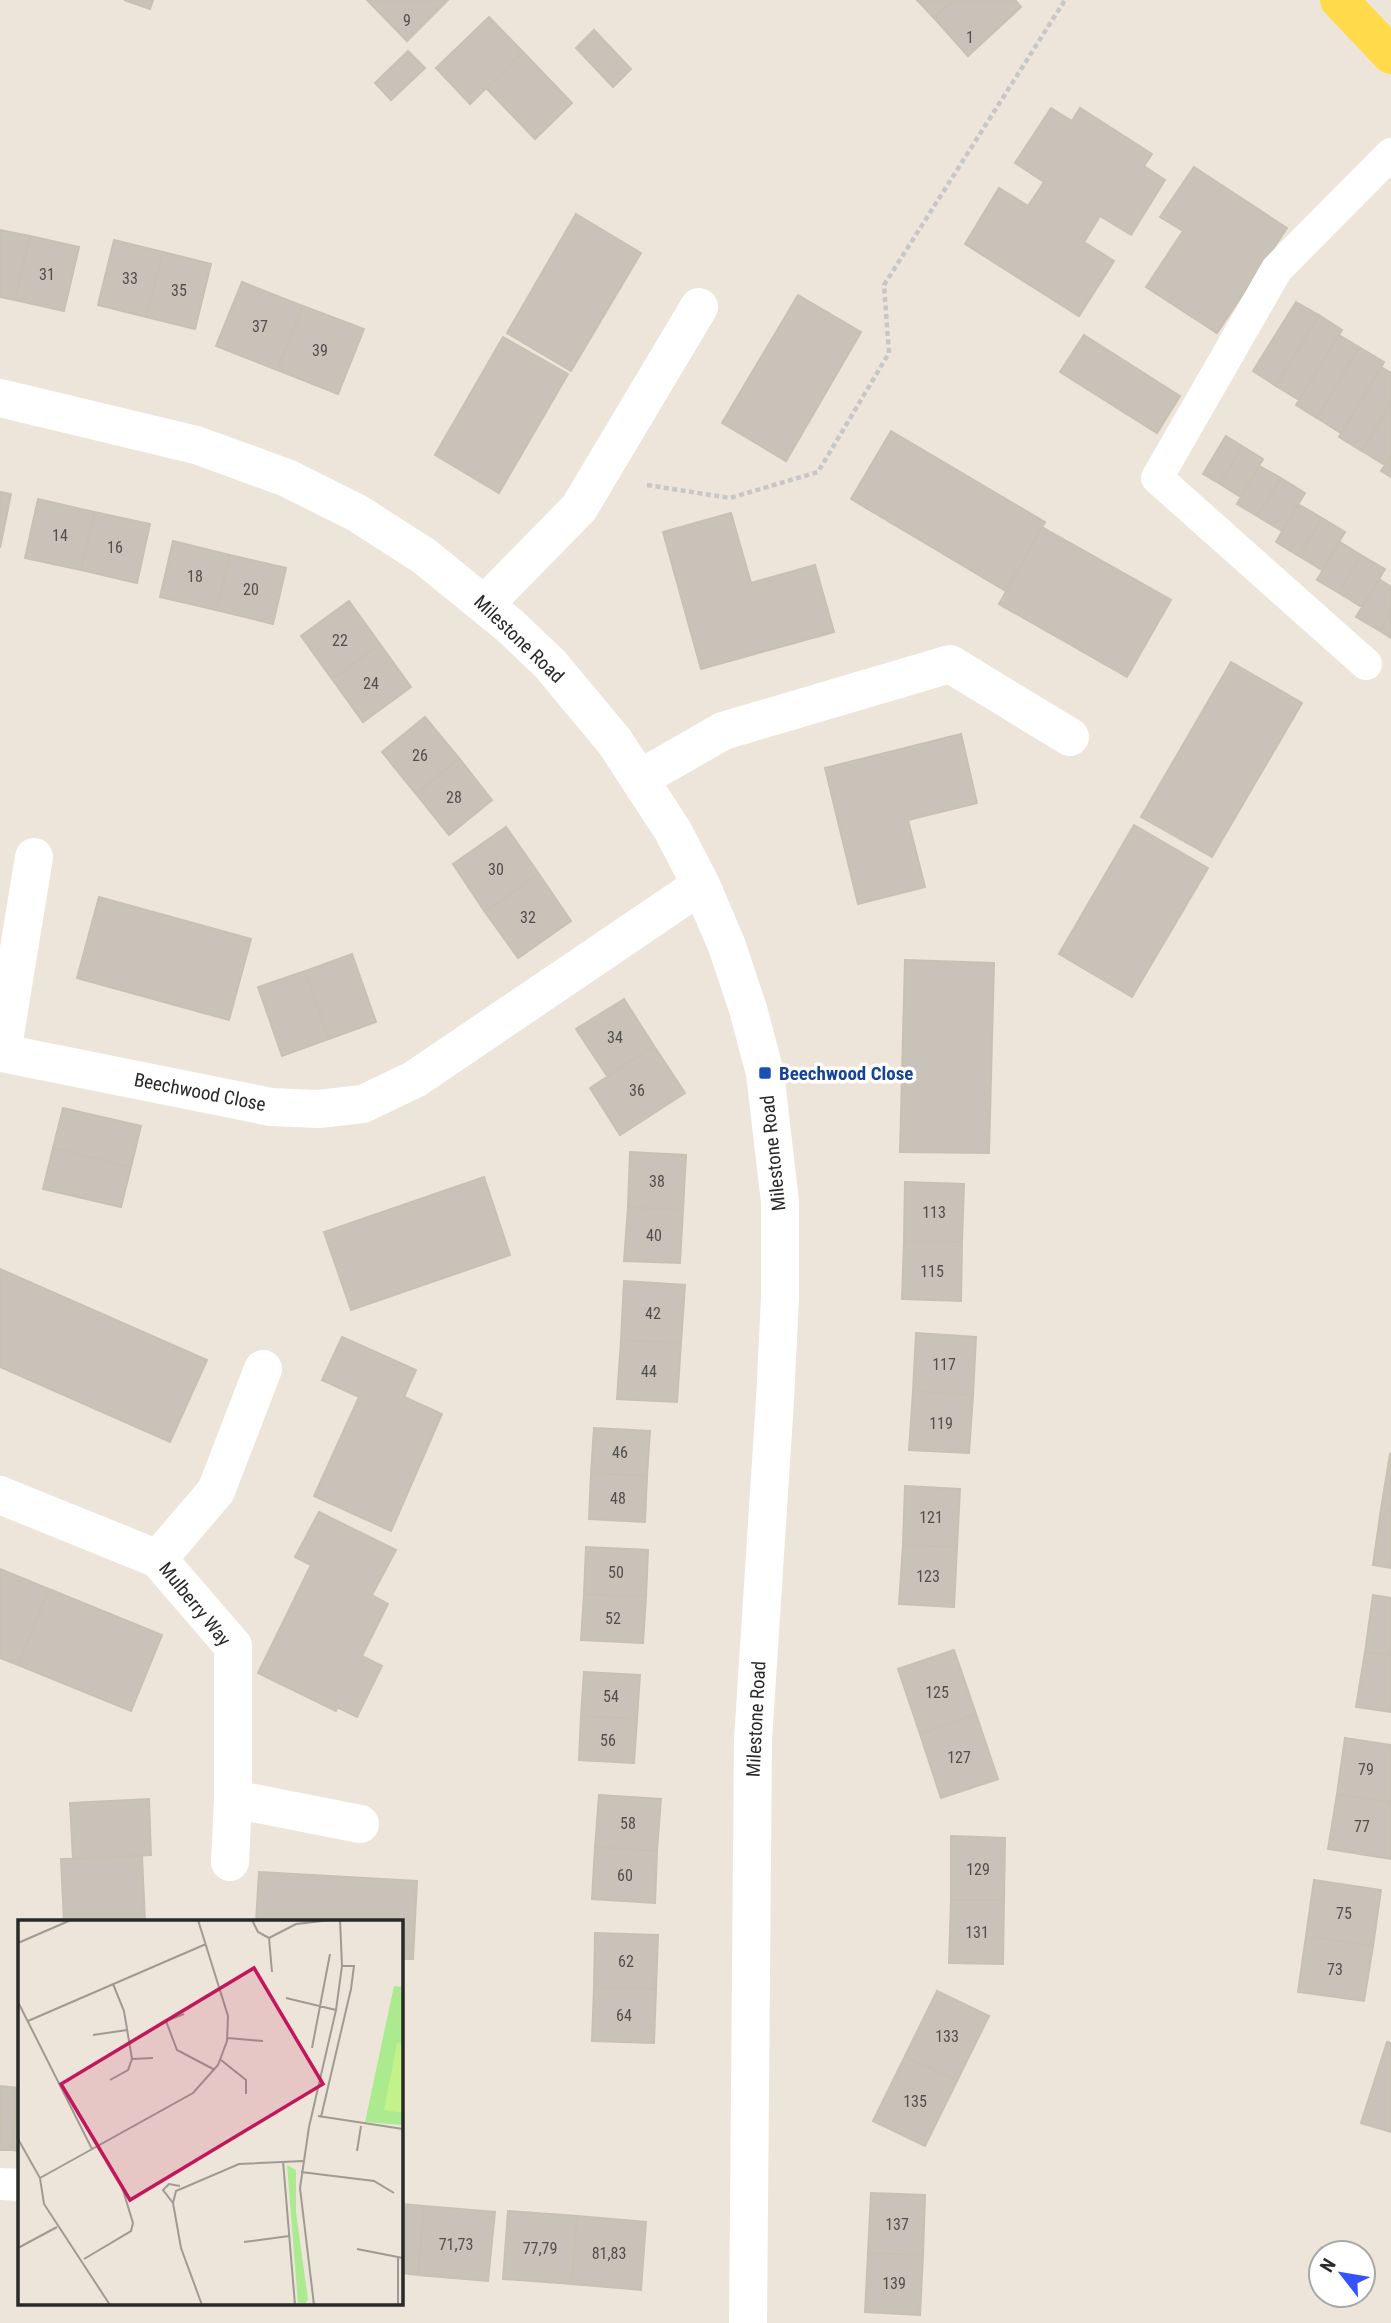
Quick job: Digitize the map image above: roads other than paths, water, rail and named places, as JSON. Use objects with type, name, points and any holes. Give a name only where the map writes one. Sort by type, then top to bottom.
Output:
[{"type":"main road","points":[[1339,0],[1391,55]]},
{"type":"street","points":[[485,604],[579,508],[699,307]]},
{"type":"street","name":"Milestone Road","points":[[0,398],[196,445],[287,478],[357,513],[424,556],[485,604],[550,664],[615,742],[641,778],[673,831],[701,885],[727,946],[765,1073],[780,1202],[776,1388],[753,1740],[748,2323]]},
{"type":"street","points":[[641,778],[723,731],[950,664],[1070,737]]},
{"type":"street","name":"Beechwood Close","points":[[34,857],[2,1053],[271,1107],[318,1109],[363,1104],[415,1079],[701,885]]},
{"type":"street","points":[[158,1559],[216,1491],[263,1369]]},
{"type":"street","name":"Mulberry Way","points":[[0,1494],[158,1559],[233,1646],[233,1799],[230,1862]]},
{"type":"street","points":[[233,1799],[360,1824]]},
{"type":"lane","points":[[1366,664],[1157,478],[1277,269],[1391,154]]},
{"type":"lane","points":[[0,2184],[18,2185]]},
{"type":"place","name":"Beechwood Close","points":[[765,1073]]}]
